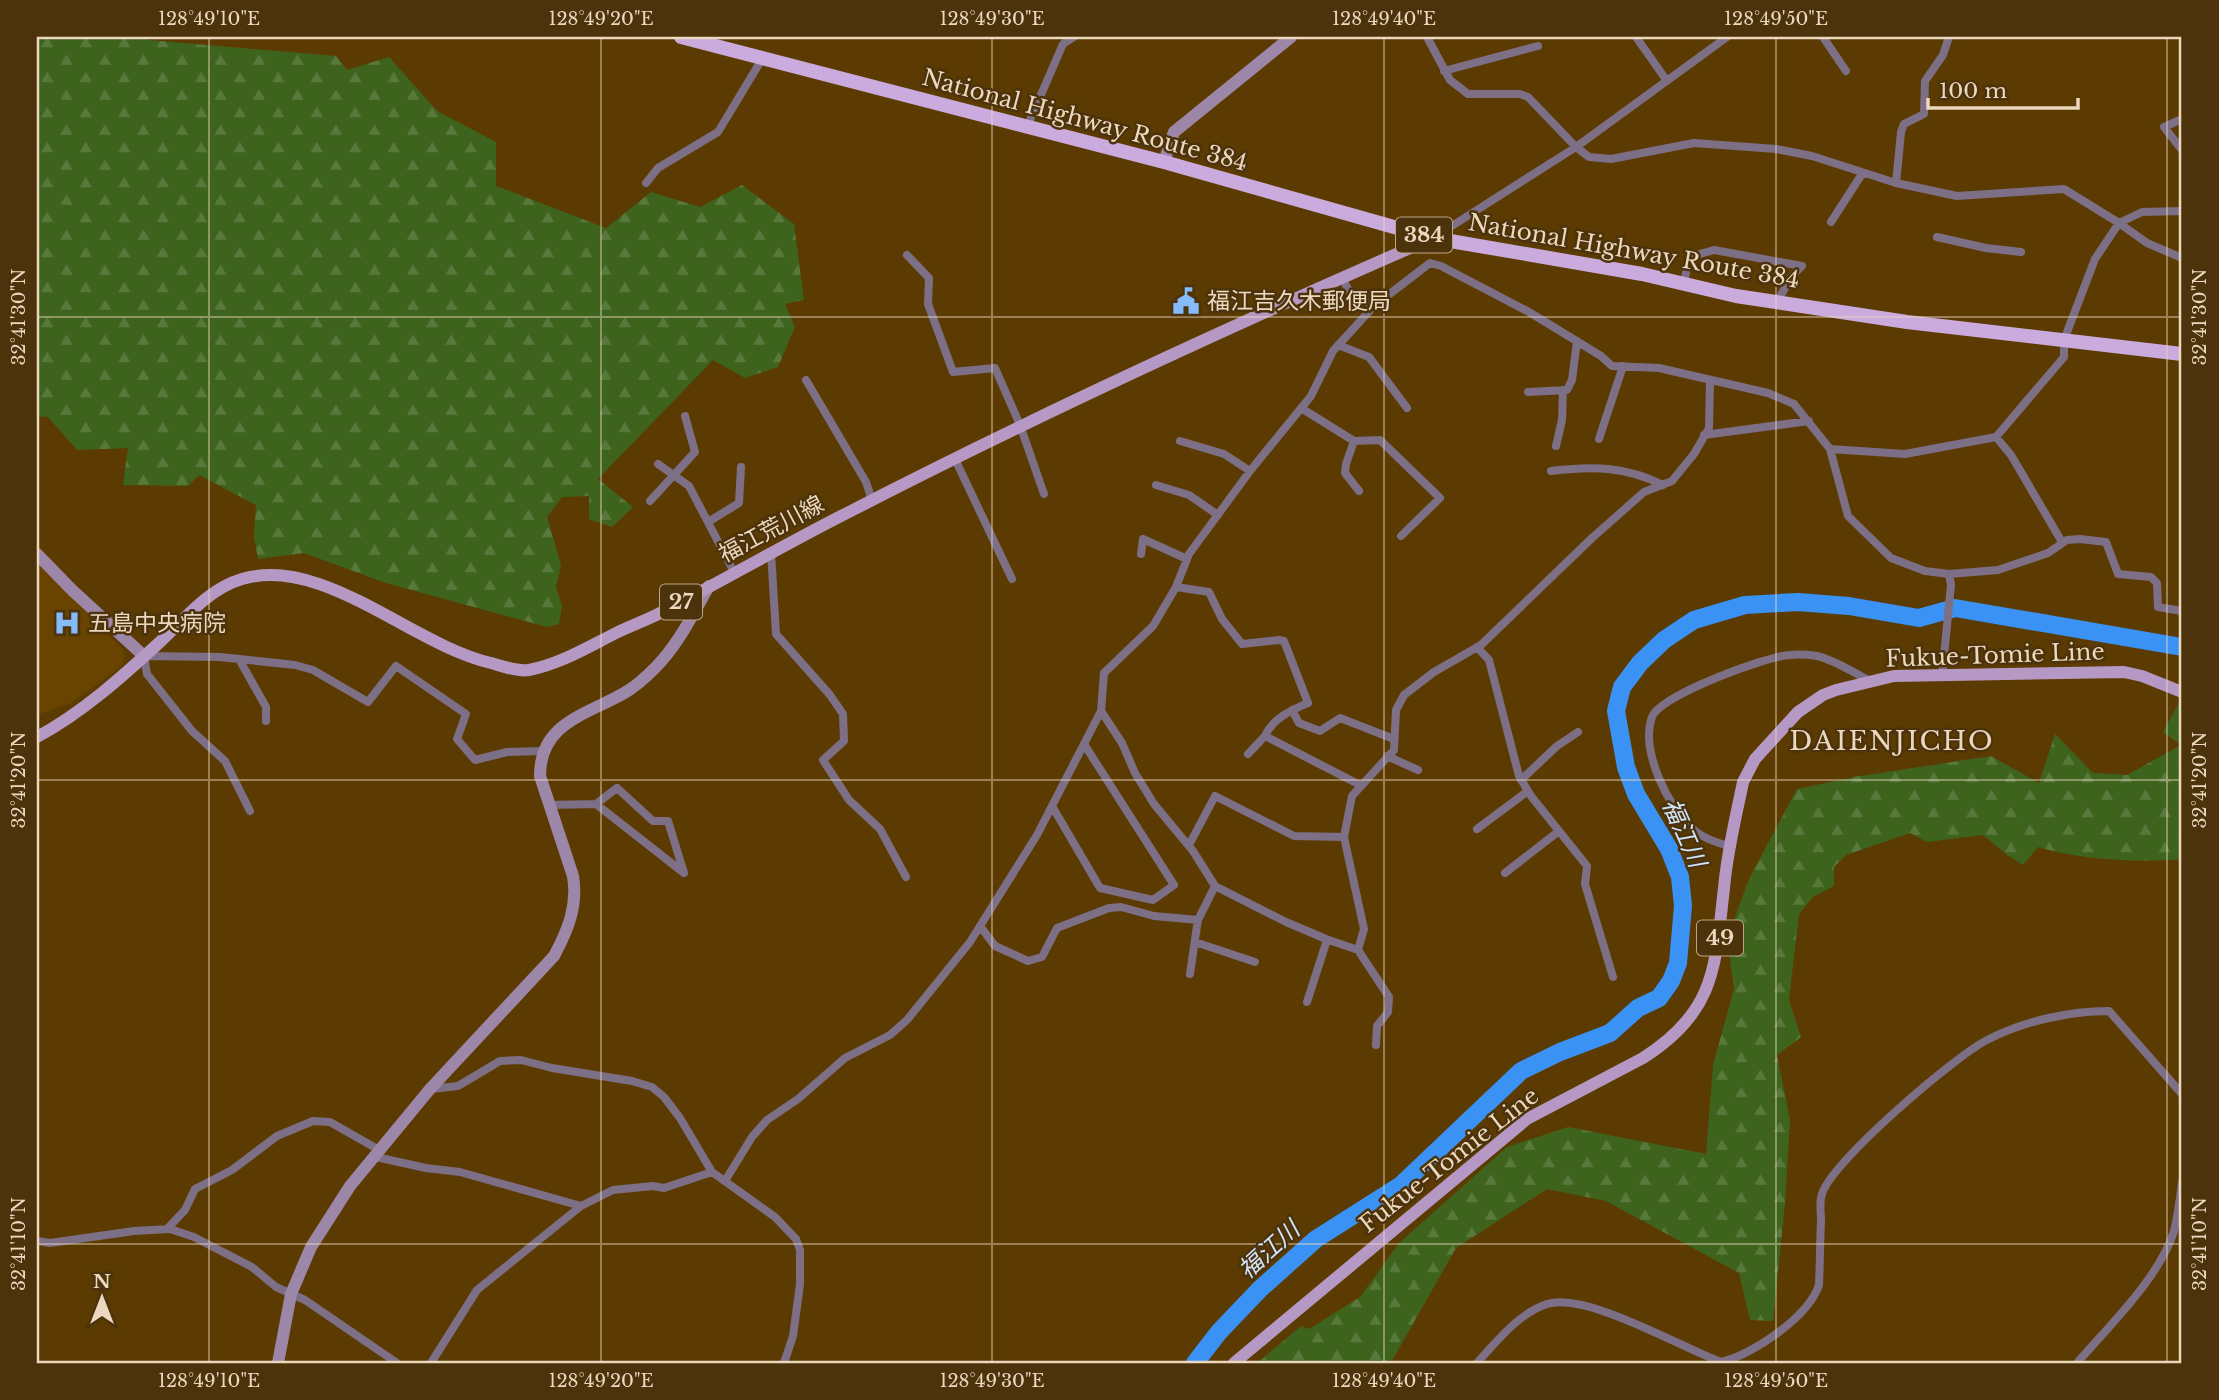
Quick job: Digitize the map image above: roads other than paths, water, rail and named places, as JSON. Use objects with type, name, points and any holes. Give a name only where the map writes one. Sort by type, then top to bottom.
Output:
[{"type":"highway","name":"National Highway Route 384","points":[[687,38],[1164,162],[1433,238],[1777,302],[1907,322],[2182,354]]},
{"type":"main road","name":"福江荒川線","points":[[37,737],[59,726],[144,656],[211,595],[244,578],[303,578],[334,589],[438,644],[479,660],[525,671],[581,652],[954,457],[1341,277],[1433,238]]},
{"type":"main road","name":"Fukue-Tomie Line","points":[[1234,1363],[1527,1119],[1633,1063],[1670,1038],[1693,1013],[1710,980],[1719,945],[1723,888],[1743,782],[1768,744],[1811,702],[1823,695],[1894,677],[2124,672],[2182,692]]},
{"type":"street","points":[[1027,127],[1063,44],[1074,37]]},
{"type":"street","points":[[1164,162],[1174,132],[1291,37]]},
{"type":"street","points":[[1427,37],[1450,80],[1468,94],[1520,94],[1528,97],[1589,157],[1611,159],[1694,143],[1776,149],[1812,156],[1862,174],[1957,196],[2064,189],[2147,243],[2182,258]]},
{"type":"street","points":[[1636,37],[1667,81]]},
{"type":"street","points":[[1433,238],[1576,147],[1727,37]]},
{"type":"street","points":[[1823,37],[1846,71]]},
{"type":"street","points":[[1896,183],[1901,132],[1905,124],[1924,114],[1925,81],[1943,55],[1949,37]]},
{"type":"street","points":[[1444,71],[1538,46]]},
{"type":"street","points":[[646,183],[658,168],[718,132],[762,59]]},
{"type":"street","points":[[2182,119],[2164,127],[2182,150]]},
{"type":"street","points":[[1830,222],[1862,174]]},
{"type":"street","points":[[1830,449],[1905,454],[1996,437],[2064,357],[2064,340],[2095,259],[2119,223],[2142,212],[2182,211]]},
{"type":"street","points":[[1937,237],[1986,248],[2021,252]]},
{"type":"street","points":[[1684,283],[1689,257],[1714,250],[1802,266],[1791,277],[1777,302]]},
{"type":"street","points":[[907,255],[929,278],[928,304],[953,372],[995,368],[1020,425],[1044,494]]},
{"type":"street","points":[[725,1181],[747,1144],[767,1120],[798,1099],[845,1058],[880,1042],[907,1020],[943,978],[980,926],[1052,806],[1101,712],[1104,673],[1153,626],[1176,587],[1187,559],[1250,471],[1311,396],[1338,345],[1374,306],[1430,263],[1441,266],[1528,312],[1601,356],[1612,366],[1660,368],[1768,393],[1794,404],[1830,449],[1848,516],[1891,558],[1925,571],[1949,575],[1998,570],[2048,553],[2062,542],[2081,539],[2106,542],[2118,574],[2151,577],[2157,583],[2158,607],[2182,611]]},
{"type":"street","points":[[1341,277],[1350,292],[1374,306]]},
{"type":"street","points":[[1528,392],[1567,390],[1572,380],[1577,341]]},
{"type":"street","points":[[1338,345],[1369,357],[1407,408]]},
{"type":"street","points":[[1599,439],[1623,366]]},
{"type":"street","points":[[806,380],[866,482],[872,500]]},
{"type":"street","points":[[1358,950],[1364,929],[1344,837],[1352,796],[1394,750],[1396,710],[1404,695],[1434,672],[1477,647],[1644,492],[1672,481],[1694,454],[1709,428],[1710,381]]},
{"type":"street","points":[[1556,446],[1562,420],[1563,390]]},
{"type":"street","points":[[1301,408],[1354,441],[1380,440],[1440,498],[1401,536]]},
{"type":"street","points":[[650,501],[695,452],[685,416]]},
{"type":"street","points":[[1704,435],[1809,421]]},
{"type":"street","points":[[1996,437],[2011,456],[2062,542]]},
{"type":"street","points":[[1180,441],[1224,454],[1250,471]]},
{"type":"street","points":[[1354,441],[1345,473],[1359,491]]},
{"type":"street","points":[[954,457],[1012,579]]},
{"type":"street","points":[[658,464],[689,486],[734,572]]},
{"type":"street","points":[[708,522],[739,503],[741,467]]},
{"type":"street","points":[[1551,471],[1581,467],[1610,468],[1641,474],[1663,485]]},
{"type":"street","points":[[1156,485],[1189,495],[1218,515]]},
{"type":"street","points":[[1141,554],[1143,539],[1187,559]]},
{"type":"street","points":[[771,552],[776,634],[830,695],[843,714],[844,741],[823,760],[849,800],[880,829],[906,877]]},
{"type":"street","points":[[37,554],[144,656],[147,674],[192,732],[225,761],[250,811]]},
{"type":"street","points":[[1942,676],[1951,585],[1949,575]]},
{"type":"street","points":[[278,1363],[290,1294],[311,1247],[350,1185],[430,1089],[554,956],[566,935],[574,907],[575,889],[540,776],[542,751],[551,737],[572,719],[628,691],[656,667],[691,618],[709,586]]},
{"type":"street","points":[[1176,587],[1209,592],[1222,619],[1242,644],[1284,641],[1308,703],[1292,710],[1269,728],[1248,754]]},
{"type":"street","points":[[1477,647],[1489,660],[1521,780],[1587,866],[1586,884],[1613,977]]},
{"type":"street","points":[[1730,846],[1716,842],[1693,829],[1668,799],[1650,751],[1652,716],[1659,706],[1715,678],[1789,654],[1818,656],[1870,681]]},
{"type":"street","points":[[144,656],[239,659],[295,666],[313,670],[369,702],[396,666],[466,714],[457,739],[475,760],[507,752],[542,751]]},
{"type":"street","points":[[239,659],[266,707],[266,721]]},
{"type":"street","points":[[1292,710],[1299,723],[1320,732],[1339,718],[1394,739]]},
{"type":"street","points":[[1101,712],[1122,743],[1135,773],[1154,804],[1189,845],[1215,886],[1286,922],[1358,950],[1389,997],[1388,1012],[1377,1026],[1376,1045]]},
{"type":"street","points":[[1521,780],[1558,746],[1578,732]]},
{"type":"street","points":[[1265,736],[1360,785]]},
{"type":"street","points":[[1052,806],[1100,888],[1153,900],[1174,885],[1084,744]]},
{"type":"street","points":[[1387,756],[1418,770]]},
{"type":"street","points":[[549,805],[596,804],[617,788],[653,821],[668,821],[684,873],[596,804]]},
{"type":"street","points":[[1477,829],[1528,791]]},
{"type":"street","points":[[1189,845],[1216,796],[1294,836],[1344,837]]},
{"type":"street","points":[[1505,873],[1559,831]]},
{"type":"street","points":[[1190,974],[1198,919],[1215,886]]},
{"type":"street","points":[[980,926],[995,946],[1028,961],[1042,957],[1057,928],[1109,908],[1121,907],[1154,916],[1198,919]]},
{"type":"street","points":[[1307,1002],[1327,940]]},
{"type":"street","points":[[1195,942],[1255,962]]},
{"type":"street","points":[[1477,1363],[1511,1327],[1533,1310],[1549,1303],[1583,1305],[1721,1362],[1754,1349],[1809,1306],[1816,1293],[1819,1285],[1821,1195],[1830,1178],[1865,1140],[1922,1090],[1968,1052],[1989,1039],[2024,1026],[2082,1012],[2109,1012],[2182,1094]]},
{"type":"street","points":[[430,1089],[458,1086],[500,1061],[522,1059],[552,1068],[632,1081],[652,1087],[664,1097],[680,1118],[712,1172],[781,1222],[796,1239],[801,1266],[793,1336],[784,1363]]},
{"type":"street","points":[[167,1229],[185,1210],[195,1189],[232,1170],[277,1136],[313,1121],[330,1122],[378,1154],[426,1168],[460,1172],[581,1206]]},
{"type":"street","points":[[431,1363],[477,1290],[581,1206],[613,1190],[653,1186],[664,1188],[712,1172]]},
{"type":"street","points":[[2077,1363],[2147,1280],[2164,1255],[2173,1232],[2182,1182]]},
{"type":"street","points":[[37,1241],[50,1243],[167,1229],[194,1237],[252,1267],[276,1287],[305,1300],[397,1363]]},
{"type":"waterway","name":"福江川","points":[[1195,1363],[1219,1332],[1260,1289],[1316,1239],[1401,1185],[1521,1071],[1560,1052],[1610,1033],[1638,1008],[1659,998],[1671,981],[1678,963],[1683,906],[1680,877],[1669,849],[1636,794],[1626,767],[1616,711],[1622,687],[1640,663],[1664,640],[1694,620],[1745,605],[1798,602],[1849,606],[1919,618],[1955,608],[2182,647]]},
{"type":"place","name":"福江吉久木郵便局","points":[[1186,301]]},
{"type":"place","name":"五島中央病院","points":[[67,623]]},
{"type":"district","name":"DAIENJICHO","points":[[1892,741]]}]
